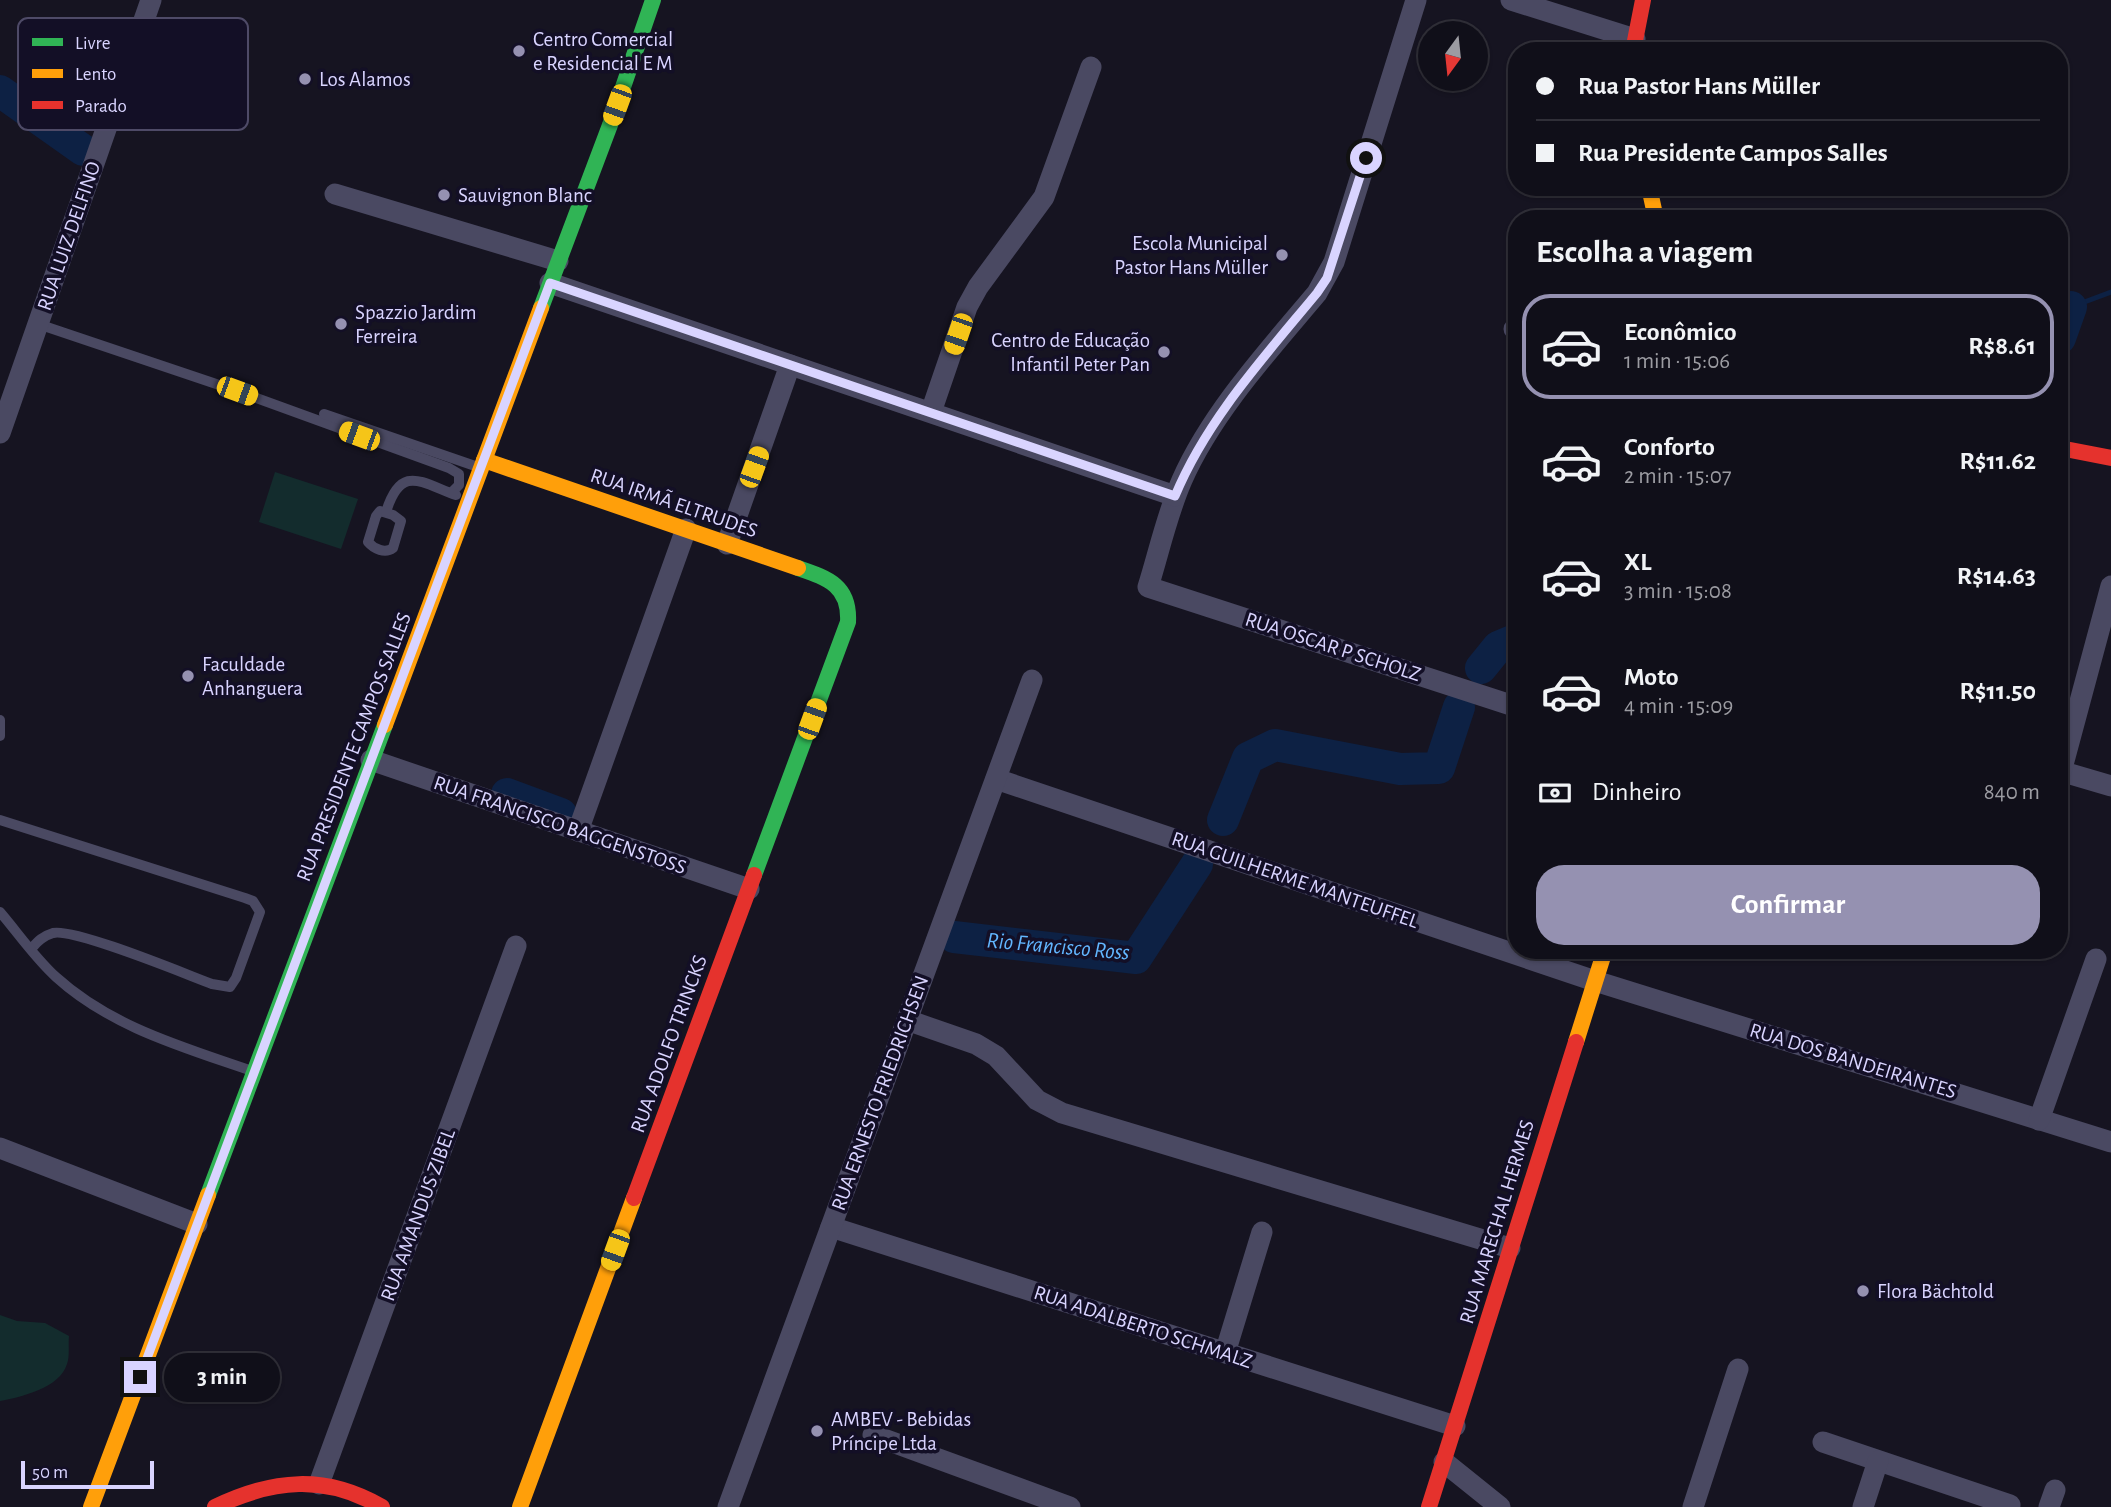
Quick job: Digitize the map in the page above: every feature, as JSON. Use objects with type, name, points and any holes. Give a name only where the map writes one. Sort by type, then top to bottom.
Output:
[{"type":"street","name":"RUA LUIZ DELFINO","points":[[145,18],[151,0]]},
{"type":"street","name":"RUA PRESIDENTE CAMPOS SALLES","points":[[91,1507],[623,89],[653,0]]},
{"type":"street","points":[[550,283],[1175,496],[1194,457],[1239,388],[1327,278],[1416,0]]},
{"type":"street","points":[[1511,0],[1626,42]]},
{"type":"street","points":[[1635,42],[1643,0]]},
{"type":"street","points":[[931,412],[967,307],[978,287],[1044,197],[1091,67]]},
{"type":"street","name":"RUA LUIZ DELFINO","points":[[0,432],[106,130]]},
{"type":"street","points":[[335,194],[558,261]]},
{"type":"street","points":[[727,544],[790,365]]},
{"type":"street","points":[[2068,450],[2111,458]]},
{"type":"street","name":"RUA IRMÃ ELTRUDES","points":[[482,464],[686,529],[826,578],[845,594]]},
{"type":"street","name":"RUA OSCAR P SCHOLZ","points":[[1175,496],[1148,587],[1508,703]]},
{"type":"street","points":[[578,831],[686,529]]},
{"type":"street","points":[[2068,742],[2111,586]]},
{"type":"street","name":"RUA ADOLFO TRINCKS","points":[[520,1507],[848,622],[849,608],[845,594]]},
{"type":"street","name":"RUA ERNESTO FRIEDRICHSEN","points":[[728,1507],[1032,680]]},
{"type":"street","name":"RUA FRANCISCO BAGGENSTOSS","points":[[371,760],[749,889]]},
{"type":"street","points":[[2068,773],[2111,786]]},
{"type":"street","name":"RUA GUILHERME MANTEUFFEL","points":[[996,779],[1508,952]]},
{"type":"street","name":"RUA AMANDUS ZIBEL","points":[[319,1485],[516,946]]},
{"type":"street","name":"RUA GUILHERME MANTEUFFEL","points":[[1530,959],[1595,981]]},
{"type":"street","name":"RUA MARECHAL HERMES","points":[[1429,1507],[1602,959]]},
{"type":"street","points":[[2039,1120],[2096,959]]},
{"type":"street","name":"RUA DOS BANDEIRANTES","points":[[1595,981],[2111,1142]]},
{"type":"street","points":[[907,1020],[976,1044],[996,1056],[1037,1100],[1062,1113],[1510,1248]]},
{"type":"street","points":[[0,1148],[197,1224]]},
{"type":"street","name":"RUA ADALBERTO SCHMALZ","points":[[831,1227],[1455,1426]]},
{"type":"street","points":[[1225,1353],[1262,1232]]},
{"type":"street","points":[[1693,1507],[1738,1369]]},
{"type":"street","points":[[873,1435],[1070,1507]]},
{"type":"street","points":[[1824,1442],[2010,1506]]},
{"type":"street","points":[[1863,1507],[1878,1461]]},
{"type":"street","points":[[1444,1462],[1500,1507]]},
{"type":"street","points":[[215,1507],[240,1494],[288,1483],[319,1485],[349,1499],[382,1507]]},
{"type":"lane","points":[[38,324],[190,374],[449,468],[459,474],[459,485],[451,494]]},
{"type":"lane","points":[[324,414],[482,464]]},
{"type":"lane","points":[[386,512],[397,486],[404,481],[414,480],[469,500]]},
{"type":"lane","points":[[0,720],[0,736]]},
{"type":"lane","points":[[0,820],[245,898],[253,901],[260,912],[236,978],[230,987],[212,984],[96,941],[65,933],[40,938],[32,948]]},
{"type":"lane","points":[[0,912],[54,976],[113,1017],[159,1040],[254,1072]]},
{"type":"green space","points":[[275,472],[358,499],[341,549],[259,522]]},
{"type":"green space","points":[[0,1315],[17,1321],[45,1323],[69,1336],[67,1364],[57,1379],[39,1390],[0,1401]]},
{"type":"waterway","name":"Rio Francisco Ross","points":[[0,91],[18,104]]},
{"type":"waterway","name":"Rio Francisco Ross","points":[[55,130],[83,150]]},
{"type":"waterway","points":[[2071,307],[2111,292]]},
{"type":"waterway","name":"Rio Francisco Ross","points":[[2068,315],[2071,307]]},
{"type":"waterway","name":"Rio Francisco Ross","points":[[1481,668],[1498,647],[1508,643]]},
{"type":"waterway","name":"Rio Francisco Ross","points":[[1223,820],[1248,758],[1275,745],[1400,769],[1439,768],[1459,707]]},
{"type":"waterway","name":"Rio Francisco Ross","points":[[507,794],[561,814]]},
{"type":"waterway","name":"Rio Francisco Ross","points":[[954,937],[1136,958],[1197,864]]},
{"type":"traffic: fast","points":[[541,308],[610,125],[653,0]]},
{"type":"traffic: fast","points":[[754,875],[848,622],[848,609],[841,591],[818,575],[798,568]]},
{"type":"traffic: fast","points":[[208,1195],[385,725]]},
{"type":"traffic: slow","points":[[1651,196],[1654,210]]},
{"type":"traffic: slow","points":[[385,725],[541,308]]},
{"type":"traffic: slow","points":[[484,460],[798,568]]},
{"type":"traffic: slow","points":[[1576,1042],[1602,959]]},
{"type":"traffic: slow","points":[[91,1507],[208,1195]]},
{"type":"traffic: slow","points":[[520,1507],[634,1198]]},
{"type":"traffic: jam","points":[[1635,42],[1643,0]]},
{"type":"traffic: jam","points":[[2068,450],[2111,458]]},
{"type":"traffic: jam","points":[[634,1198],[754,875]]},
{"type":"traffic: jam","points":[[1429,1507],[1576,1042]]},
{"type":"traffic: jam","points":[[215,1507],[258,1491],[299,1484],[340,1489],[382,1507]]},
{"type":"place","name":"Centro Comercial e Residencial E M","points":[[519,51]]},
{"type":"place","name":"Los Alamos","points":[[305,79]]},
{"type":"place","name":"Sauvignon Blanc","points":[[444,195]]},
{"type":"place","name":"Escola Municipal Pastor Hans Müller","points":[[1282,255]]},
{"type":"place","name":"Spazzio Jardim Ferreira","points":[[341,324]]},
{"type":"place","name":"Centro de Educação Infantil Peter Pan","points":[[1164,352]]},
{"type":"place","name":"Faculdade Anhanguera","points":[[188,676]]},
{"type":"place","name":"Flora Bächtold","points":[[1863,1291]]},
{"type":"place","name":"AMBEV - Bebidas Príncipe Ltda","points":[[817,1431]]},
{"type":"route","points":[[140,1377],[550,283],[1175,496],[1194,457],[1220,416],[1246,379],[1327,278],[1366,158]]}]
